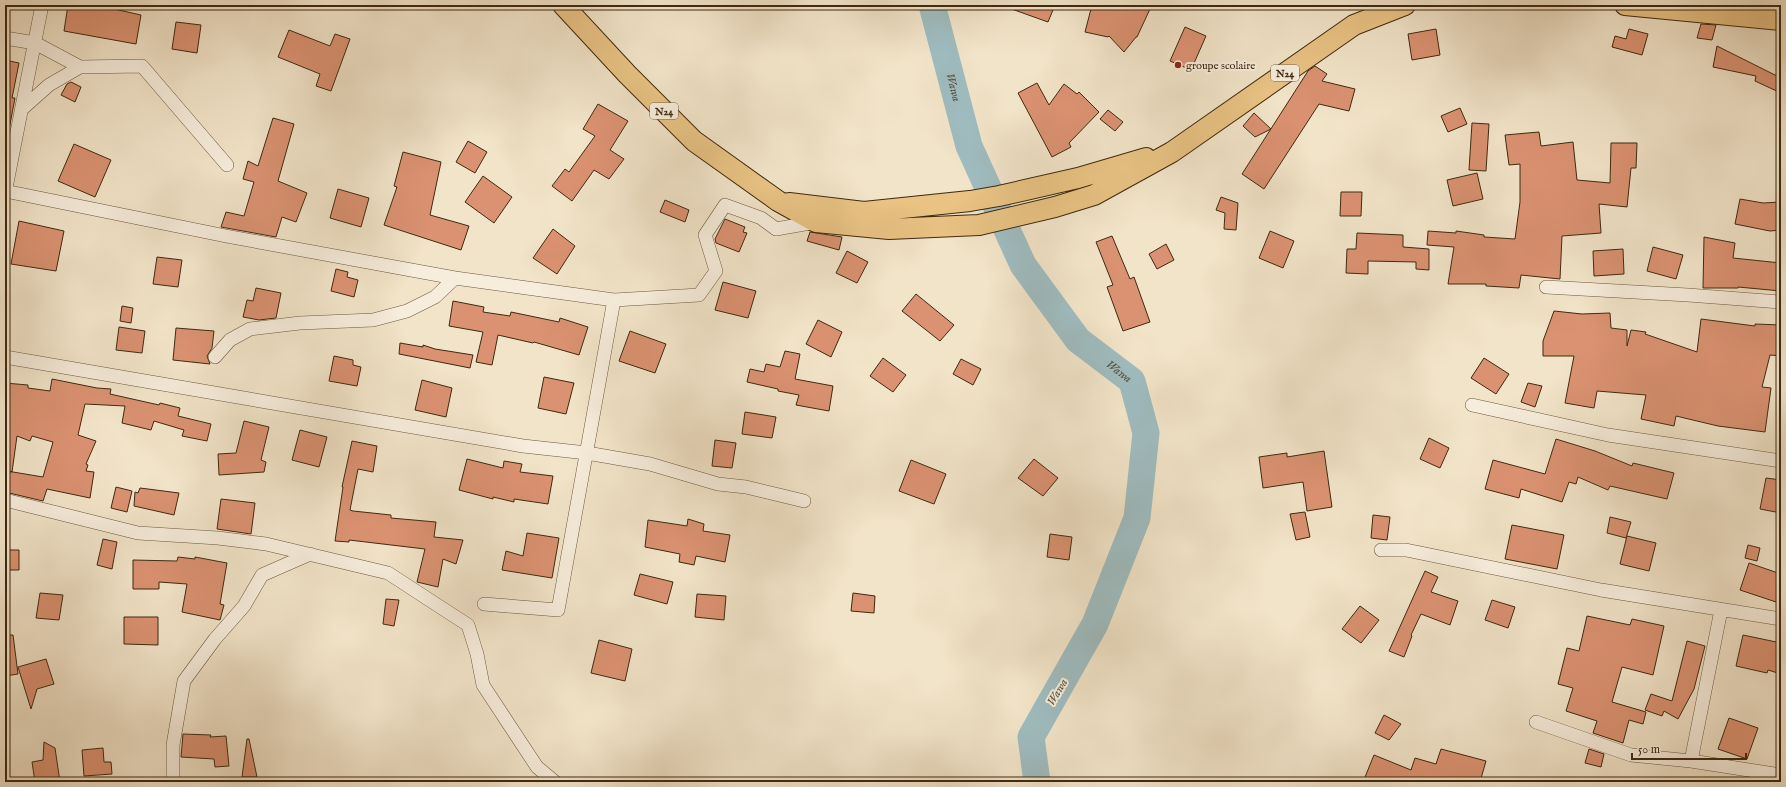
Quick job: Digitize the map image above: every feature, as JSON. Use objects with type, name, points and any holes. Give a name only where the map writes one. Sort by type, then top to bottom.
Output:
[{"type":"main road","name":"N24","points":[[563,5],[626,74],[694,141],[778,201],[816,222],[889,229],[979,225],[1055,207],[1094,195],[1172,152],[1354,26],[1405,5]]},
{"type":"main road","points":[[1625,5],[1781,20]]},
{"type":"main road","name":"N24","points":[[778,201],[864,212],[970,201],[1078,178],[1172,152]]},
{"type":"street","points":[[42,5],[5,191],[226,236],[455,278],[614,300],[699,295],[716,271],[705,235],[725,205],[761,218],[776,229],[816,222]]},
{"type":"street","points":[[5,38],[35,43],[80,67],[142,66],[227,164]]},
{"type":"street","points":[[22,109],[49,85],[80,67]]},
{"type":"street","points":[[215,356],[230,340],[250,329],[300,323],[373,320],[407,312],[435,297],[455,278]]},
{"type":"street","points":[[1546,287],[1781,302]]},
{"type":"street","points":[[484,604],[558,610],[614,300]]},
{"type":"street","points":[[5,357],[523,446],[587,453],[650,464],[718,484],[746,487],[804,501]]},
{"type":"street","points":[[1472,405],[1608,435],[1781,461]]},
{"type":"street","points":[[5,500],[138,533],[225,539],[266,544],[388,573],[468,625],[477,654],[483,684],[537,766],[555,782]]},
{"type":"street","points":[[1381,550],[1406,550],[1601,590],[1781,620]]},
{"type":"street","points":[[173,782],[173,745],[184,681],[215,639],[244,606],[262,575],[310,554]]},
{"type":"street","points":[[1691,761],[1721,610]]},
{"type":"street","points":[[1536,722],[1632,755],[1691,761],[1781,775]]},
{"type":"building","points":[[68,5],[115,5],[114,9],[141,15],[136,44],[64,31]]},
{"type":"building","points":[[1006,5],[1055,5],[1048,22],[1006,7]]},
{"type":"building","points":[[1092,5],[1142,5],[1150,9],[1137,37],[1124,52],[1109,36],[1085,32]]},
{"type":"building","points":[[176,22],[201,25],[197,53],[172,49]]},
{"type":"building","points":[[1701,24],[1716,25],[1712,40],[1697,38]]},
{"type":"building","points":[[1185,27],[1206,36],[1191,70],[1170,61]]},
{"type":"building","points":[[1436,29],[1440,55],[1412,60],[1408,34]]},
{"type":"building","points":[[1629,29],[1648,34],[1642,55],[1612,47],[1615,36],[1626,39]]},
{"type":"building","points":[[289,30],[330,46],[335,34],[350,39],[331,91],[316,86],[320,74],[278,57]]},
{"type":"building","points":[[1717,46],[1781,78],[1781,93],[1755,81],[1756,76],[1713,67]]},
{"type":"building","points":[[5,60],[19,63],[12,98],[15,98],[7,140],[5,140]]},
{"type":"building","points":[[1315,66],[1327,74],[1322,81],[1355,89],[1349,111],[1319,104],[1264,189],[1242,174],[1308,71]]},
{"type":"building","points":[[71,82],[81,87],[75,102],[61,95],[67,84]]},
{"type":"building","points":[[1037,83],[1049,105],[1064,84],[1077,94],[1079,92],[1099,112],[1069,143],[1071,147],[1052,157],[1018,93]]},
{"type":"building","points":[[598,104],[628,121],[610,150],[624,159],[609,179],[594,170],[572,201],[552,186],[565,169],[569,172],[595,136],[583,129]]},
{"type":"building","points":[[1460,108],[1467,124],[1448,132],[1441,116]]},
{"type":"building","points":[[1108,110],[1123,122],[1115,131],[1100,119]]},
{"type":"building","points":[[1254,113],[1271,129],[1255,137],[1243,126]]},
{"type":"building","points":[[273,118],[294,124],[278,181],[307,193],[296,222],[282,217],[276,237],[221,227],[226,212],[244,216],[254,182],[243,179],[248,161],[258,166]]},
{"type":"building","points":[[1472,123],[1489,124],[1486,171],[1469,170]]},
{"type":"building","points":[[1539,132],[1541,146],[1573,142],[1577,180],[1610,183],[1611,143],[1637,143],[1636,168],[1631,168],[1627,207],[1599,204],[1601,233],[1562,236],[1560,279],[1521,275],[1519,288],[1486,286],[1486,284],[1448,284],[1454,247],[1427,245],[1428,231],[1456,233],[1456,231],[1484,235],[1484,237],[1515,239],[1520,202],[1520,164],[1509,165],[1505,135]]},
{"type":"building","points":[[468,141],[487,152],[475,173],[456,162]]},
{"type":"building","points":[[74,144],[111,160],[95,197],[58,181]]},
{"type":"building","points":[[403,152],[441,162],[430,215],[469,226],[461,250],[384,225],[397,187],[394,186]]},
{"type":"building","points":[[1477,173],[1483,199],[1453,206],[1447,180]]},
{"type":"building","points":[[483,176],[512,197],[494,223],[465,202]]},
{"type":"building","points":[[338,189],[369,198],[361,227],[330,218]]},
{"type":"building","points":[[1341,192],[1362,192],[1361,216],[1340,216]]},
{"type":"building","points":[[1221,197],[1238,203],[1236,230],[1224,229],[1225,213],[1216,210]]},
{"type":"building","points":[[1740,199],[1763,203],[1781,202],[1781,230],[1770,231],[1735,224]]},
{"type":"building","points":[[665,200],[689,210],[685,222],[660,212]]},
{"type":"building","points":[[725,219],[745,227],[743,232],[747,233],[739,252],[716,243],[715,239]]},
{"type":"building","points":[[19,221],[64,231],[56,271],[11,264]]},
{"type":"building","points":[[553,229],[575,246],[557,274],[533,258]]},
{"type":"building","points":[[1270,231],[1294,241],[1283,268],[1259,258]]},
{"type":"building","points":[[810,232],[842,237],[839,250],[807,241]]},
{"type":"building","points":[[1357,233],[1403,235],[1403,247],[1429,249],[1429,270],[1416,269],[1416,262],[1368,261],[1368,274],[1346,273],[1347,249],[1356,249]]},
{"type":"building","points":[[1112,236],[1130,279],[1134,277],[1150,322],[1123,331],[1107,287],[1113,285],[1096,242]]},
{"type":"building","points":[[1704,237],[1735,243],[1733,258],[1781,263],[1781,291],[1738,287],[1703,288]]},
{"type":"building","points":[[1166,244],[1174,260],[1157,269],[1149,254]]},
{"type":"building","points":[[1653,247],[1683,255],[1676,279],[1647,271]]},
{"type":"building","points":[[1623,249],[1624,274],[1594,276],[1593,251]]},
{"type":"building","points":[[847,251],[868,262],[857,283],[836,273]]},
{"type":"building","points":[[157,257],[182,260],[178,287],[153,284]]},
{"type":"building","points":[[336,269],[348,272],[347,277],[358,280],[354,297],[331,291]]},
{"type":"building","points":[[723,282],[756,291],[748,318],[715,310]]},
{"type":"building","points":[[256,288],[281,293],[276,318],[259,320],[243,317],[247,300],[253,301]]},
{"type":"building","points":[[916,294],[954,325],[940,341],[902,311]]},
{"type":"building","points":[[453,301],[484,307],[483,312],[510,316],[511,312],[559,322],[560,318],[588,327],[579,355],[534,342],[498,335],[492,365],[476,362],[483,332],[449,326]]},
{"type":"building","points":[[122,306],[133,308],[131,323],[120,321]]},
{"type":"building","points":[[1554,311],[1582,314],[1610,313],[1611,328],[1627,330],[1627,346],[1631,330],[1646,332],[1645,334],[1697,352],[1701,319],[1755,326],[1755,324],[1781,325],[1781,356],[1770,355],[1762,387],[1771,388],[1765,432],[1718,426],[1676,416],[1674,426],[1641,419],[1646,395],[1597,391],[1594,408],[1565,403],[1574,356],[1543,356],[1543,341]]},
{"type":"building","points":[[818,320],[842,332],[831,357],[806,344]]},
{"type":"building","points":[[119,327],[145,331],[142,353],[116,350]]},
{"type":"building","points":[[176,328],[214,331],[212,348],[207,356],[210,364],[173,360]]},
{"type":"building","points":[[630,331],[666,344],[655,373],[619,361]]},
{"type":"building","points":[[400,343],[423,347],[423,345],[435,349],[473,355],[470,368],[399,354]]},
{"type":"building","points":[[785,351],[800,354],[795,379],[833,386],[829,411],[796,405],[799,395],[778,391],[778,389],[747,382],[750,369],[764,372],[766,364],[780,367]]},
{"type":"building","points":[[334,356],[353,360],[353,365],[361,367],[357,386],[329,381]]},
{"type":"building","points":[[883,358],[906,375],[893,392],[870,376]]},
{"type":"building","points":[[1484,358],[1509,374],[1496,394],[1471,378]]},
{"type":"building","points":[[961,359],[981,369],[973,385],[953,374]]},
{"type":"building","points":[[544,377],[574,383],[566,414],[538,408]]},
{"type":"building","points":[[52,379],[97,388],[111,389],[110,394],[180,408],[178,416],[211,424],[207,441],[182,436],[184,430],[154,421],[151,430],[122,423],[125,406],[85,404],[78,435],[96,441],[86,464],[88,465],[86,471],[94,472],[90,498],[47,489],[43,501],[5,492],[5,383],[28,385],[28,388],[50,391]],"holes":[[[17,436],[30,441],[32,436],[53,442],[43,477],[12,472]]]},
{"type":"building","points":[[422,380],[452,388],[446,417],[415,410]]},
{"type":"building","points":[[1528,383],[1542,386],[1535,407],[1521,402]]},
{"type":"building","points":[[745,412],[776,417],[772,438],[742,434]]},
{"type":"building","points":[[244,421],[269,427],[261,460],[266,462],[264,472],[219,475],[218,454],[236,453]]},
{"type":"building","points":[[300,430],[327,437],[319,467],[292,460]]},
{"type":"building","points":[[1429,438],[1449,448],[1440,468],[1420,459]]},
{"type":"building","points":[[1556,439],[1595,451],[1632,466],[1633,463],[1674,473],[1667,499],[1610,486],[1608,490],[1578,477],[1576,484],[1569,482],[1562,502],[1521,489],[1519,498],[1485,489],[1493,460],[1545,474]]},
{"type":"building","points":[[715,440],[736,443],[732,468],[712,466]]},
{"type":"building","points":[[352,441],[377,446],[373,472],[358,469],[350,510],[391,515],[391,518],[436,522],[434,537],[463,540],[456,564],[443,559],[438,587],[417,582],[425,549],[349,540],[349,542],[335,541],[342,487]]},
{"type":"building","points":[[1324,451],[1332,507],[1307,511],[1303,482],[1263,488],[1259,457],[1287,453],[1287,457]]},
{"type":"building","points":[[467,459],[503,468],[504,461],[522,464],[520,472],[553,476],[548,504],[514,499],[514,502],[493,497],[493,499],[459,490]]},
{"type":"building","points":[[1034,459],[1058,478],[1043,496],[1018,478]]},
{"type":"building","points":[[911,460],[946,474],[934,504],[899,491]]},
{"type":"building","points":[[1766,478],[1781,480],[1781,513],[1760,509]]},
{"type":"building","points":[[116,487],[132,491],[127,512],[111,508]]},
{"type":"building","points":[[140,488],[179,493],[174,515],[134,506],[135,492],[138,493]]},
{"type":"building","points":[[221,499],[255,503],[251,534],[217,529]]},
{"type":"building","points":[[1305,512],[1310,537],[1296,540],[1290,514]]},
{"type":"building","points":[[1373,515],[1390,517],[1387,540],[1371,538]]},
{"type":"building","points":[[1610,517],[1631,522],[1626,538],[1607,533]]},
{"type":"building","points":[[688,519],[704,524],[703,531],[730,535],[725,562],[696,556],[694,565],[679,562],[680,554],[645,547],[648,520],[687,526]]},
{"type":"building","points":[[1512,525],[1564,535],[1557,569],[1505,559]]},
{"type":"building","points":[[527,533],[559,538],[552,578],[502,570],[506,551],[523,556]]},
{"type":"building","points":[[1050,534],[1072,537],[1069,560],[1047,557]]},
{"type":"building","points":[[1627,536],[1656,543],[1649,571],[1620,564]]},
{"type":"building","points":[[103,539],[117,542],[112,569],[97,565]]},
{"type":"building","points":[[1748,545],[1760,548],[1757,561],[1745,558]]},
{"type":"building","points":[[5,550],[19,550],[19,570],[5,570]]},
{"type":"building","points":[[178,557],[195,559],[195,557],[227,563],[220,604],[224,605],[220,620],[182,612],[187,584],[159,582],[159,589],[133,589],[133,560],[177,561]]},
{"type":"building","points":[[1749,563],[1781,574],[1781,588],[1776,602],[1740,590]]},
{"type":"building","points":[[1425,571],[1438,577],[1431,592],[1458,601],[1450,625],[1421,614],[1411,635],[1412,636],[1404,657],[1389,651]]},
{"type":"building","points":[[640,574],[673,582],[667,604],[634,595]]},
{"type":"building","points":[[40,593],[63,595],[59,620],[36,618]]},
{"type":"building","points":[[853,593],[875,596],[874,613],[851,611]]},
{"type":"building","points":[[697,594],[726,596],[724,620],[695,617]]},
{"type":"building","points":[[386,599],[399,600],[394,626],[383,624]]},
{"type":"building","points":[[1492,600],[1515,607],[1508,628],[1485,620]]},
{"type":"building","points":[[1360,606],[1379,620],[1361,643],[1342,629]]},
{"type":"building","points":[[1587,616],[1630,625],[1632,619],[1664,626],[1653,675],[1622,667],[1612,702],[1646,712],[1643,724],[1629,720],[1623,743],[1593,733],[1597,721],[1566,711],[1573,688],[1558,684],[1567,648],[1579,651]]},
{"type":"building","points":[[124,617],[158,617],[158,645],[124,644]]},
{"type":"building","points":[[5,635],[13,635],[18,674],[5,676]]},
{"type":"building","points":[[1743,635],[1781,643],[1781,674],[1768,670],[1767,673],[1736,666]]},
{"type":"building","points":[[599,640],[632,649],[625,681],[591,673]]},
{"type":"building","points":[[1687,641],[1705,646],[1694,689],[1678,719],[1664,711],[1662,716],[1645,710],[1651,694],[1672,701]]},
{"type":"building","points":[[46,659],[54,684],[37,689],[31,709],[18,667]]},
{"type":"building","points":[[1384,715],[1401,724],[1389,740],[1375,733]]},
{"type":"building","points":[[1729,718],[1758,728],[1747,759],[1718,749]]},
{"type":"building","points":[[183,734],[211,735],[210,737],[226,736],[229,766],[215,767],[214,759],[181,757]]},
{"type":"building","points":[[247,739],[249,739],[257,777],[242,777]]},
{"type":"building","points":[[44,742],[55,748],[60,782],[35,782],[32,762],[43,760]]},
{"type":"building","points":[[103,748],[104,762],[111,762],[112,774],[84,776],[82,750]]},
{"type":"building","points":[[1441,749],[1486,761],[1480,782],[1363,782],[1374,755],[1411,770],[1415,758],[1436,764]]},
{"type":"building","points":[[1589,749],[1604,754],[1601,767],[1585,763]]},
{"type":"waterway","name":"Wawa","points":[[932,5],[969,146],[1023,265],[1078,340],[1132,381],[1146,433],[1137,518],[1095,624],[1031,737],[1037,782]]},
{"type":"place","name":"groupe scolaire","points":[[1178,65]]}]
